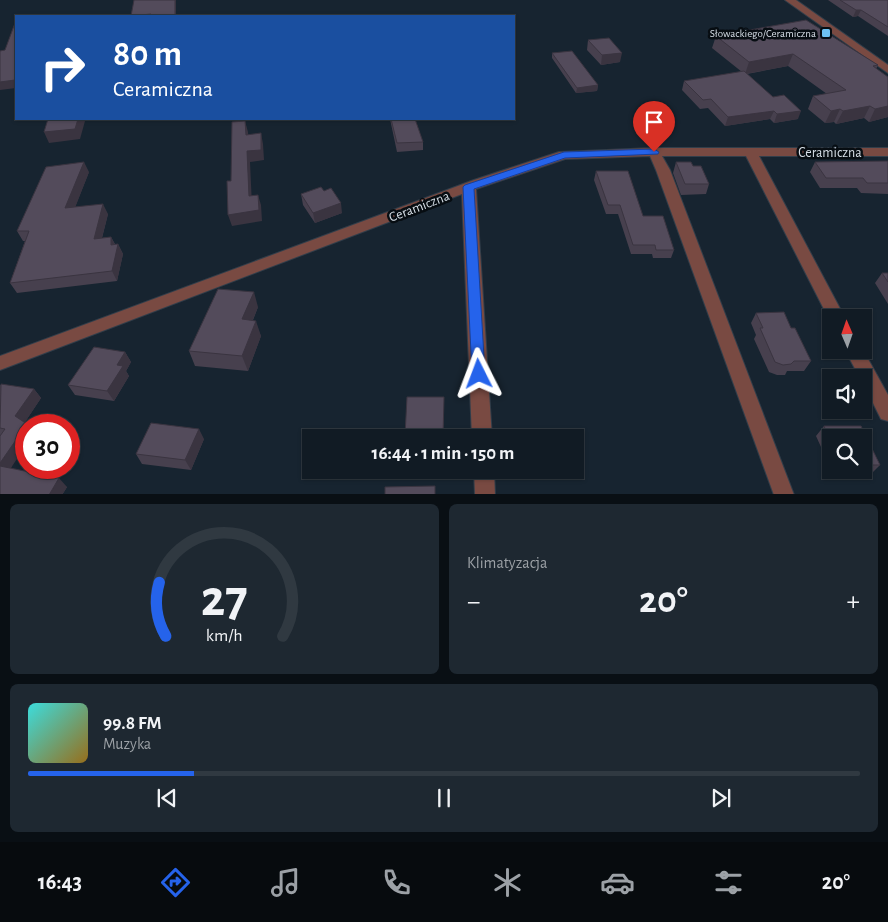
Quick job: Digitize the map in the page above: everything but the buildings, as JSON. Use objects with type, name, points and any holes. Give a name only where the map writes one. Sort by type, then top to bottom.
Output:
[{"type":"street","points":[[790,0],[888,70]]},
{"type":"street","points":[[654,152],[663,170],[784,494]]},
{"type":"street","name":"Ceramiczna","points":[[0,363],[469,187],[564,155],[654,152],[888,152]]},
{"type":"street","points":[[751,152],[832,309]]},
{"type":"street","points":[[469,187],[482,429]]},
{"type":"street","points":[[859,359],[888,413]]},
{"type":"street","points":[[484,479],[485,494]]},
{"type":"place","name":"Słowackiego/Ceramiczna","points":[[826,33]]},
{"type":"route","points":[[479,374],[469,187],[564,155],[654,152]]}]
